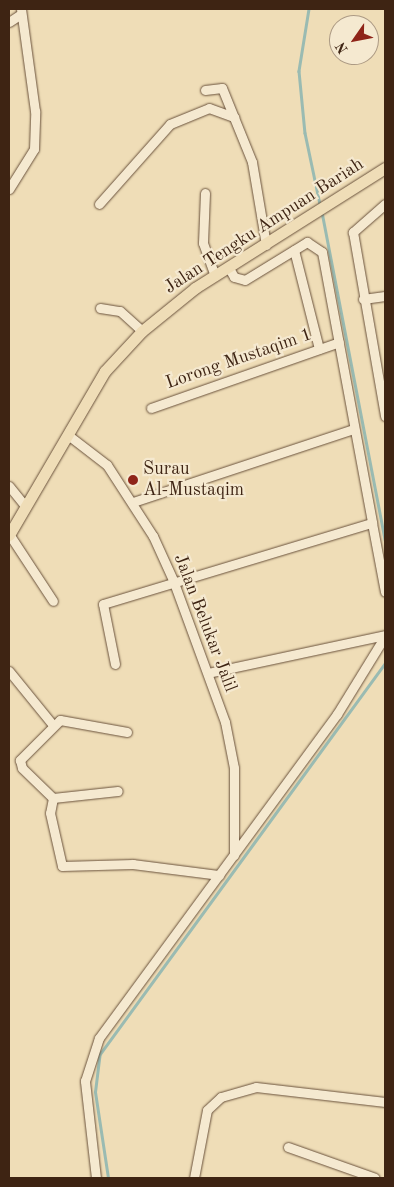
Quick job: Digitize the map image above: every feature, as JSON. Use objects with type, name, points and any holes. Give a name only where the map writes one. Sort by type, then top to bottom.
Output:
[{"type":"main road","name":"Jalan Tengku Ampuan Bariah","points":[[9,534],[104,371],[142,331],[216,276],[385,168]]},
{"type":"street","points":[[9,22],[21,11]]},
{"type":"street","points":[[9,189],[34,149],[35,112],[21,11]]},
{"type":"street","points":[[205,90],[222,88],[234,117],[254,170],[266,245]]},
{"type":"street","points":[[99,204],[170,124],[209,108],[234,117]]},
{"type":"street","points":[[205,193],[203,244],[216,276]]},
{"type":"street","points":[[385,204],[353,232],[363,299],[382,386],[385,416]]},
{"type":"street","points":[[229,268],[234,278],[245,280],[294,250],[312,242],[322,252],[385,592]]},
{"type":"street","points":[[294,250],[319,349]]},
{"type":"street","points":[[363,299],[385,296]]},
{"type":"street","points":[[100,308],[120,311],[142,331]]},
{"type":"street","name":"Lorong Mustaqim 1","points":[[151,408],[339,342]]},
{"type":"street","points":[[133,502],[354,429]]},
{"type":"street","name":"Jalan Belukar Jalil","points":[[68,435],[107,465],[133,502],[174,583],[225,722],[234,768],[234,855]]},
{"type":"street","points":[[9,486],[26,507]]},
{"type":"street","points":[[115,664],[102,604],[372,523]]},
{"type":"street","points":[[9,534],[53,601]]},
{"type":"street","points":[[96,1178],[85,1082],[98,1038],[382,656],[385,636],[208,673]]},
{"type":"street","points":[[9,671],[52,724]]},
{"type":"street","points":[[53,798],[22,768],[20,760],[52,724],[60,720],[127,732]]},
{"type":"street","points":[[53,798],[118,791]]},
{"type":"street","points":[[53,798],[50,813],[62,866],[133,864],[219,875]]},
{"type":"street","points":[[194,1178],[206,1110],[221,1097],[256,1087],[385,1102]]},
{"type":"street","points":[[288,1147],[375,1178]]},
{"type":"waterway","points":[[309,9],[299,71],[305,133],[320,204]]},
{"type":"waterway","points":[[322,212],[385,540]]},
{"type":"waterway","points":[[108,1178],[95,1092],[100,1054],[385,663]]},
{"type":"place","name":"Surau Al-Mustaqim","points":[[133,480]]}]
